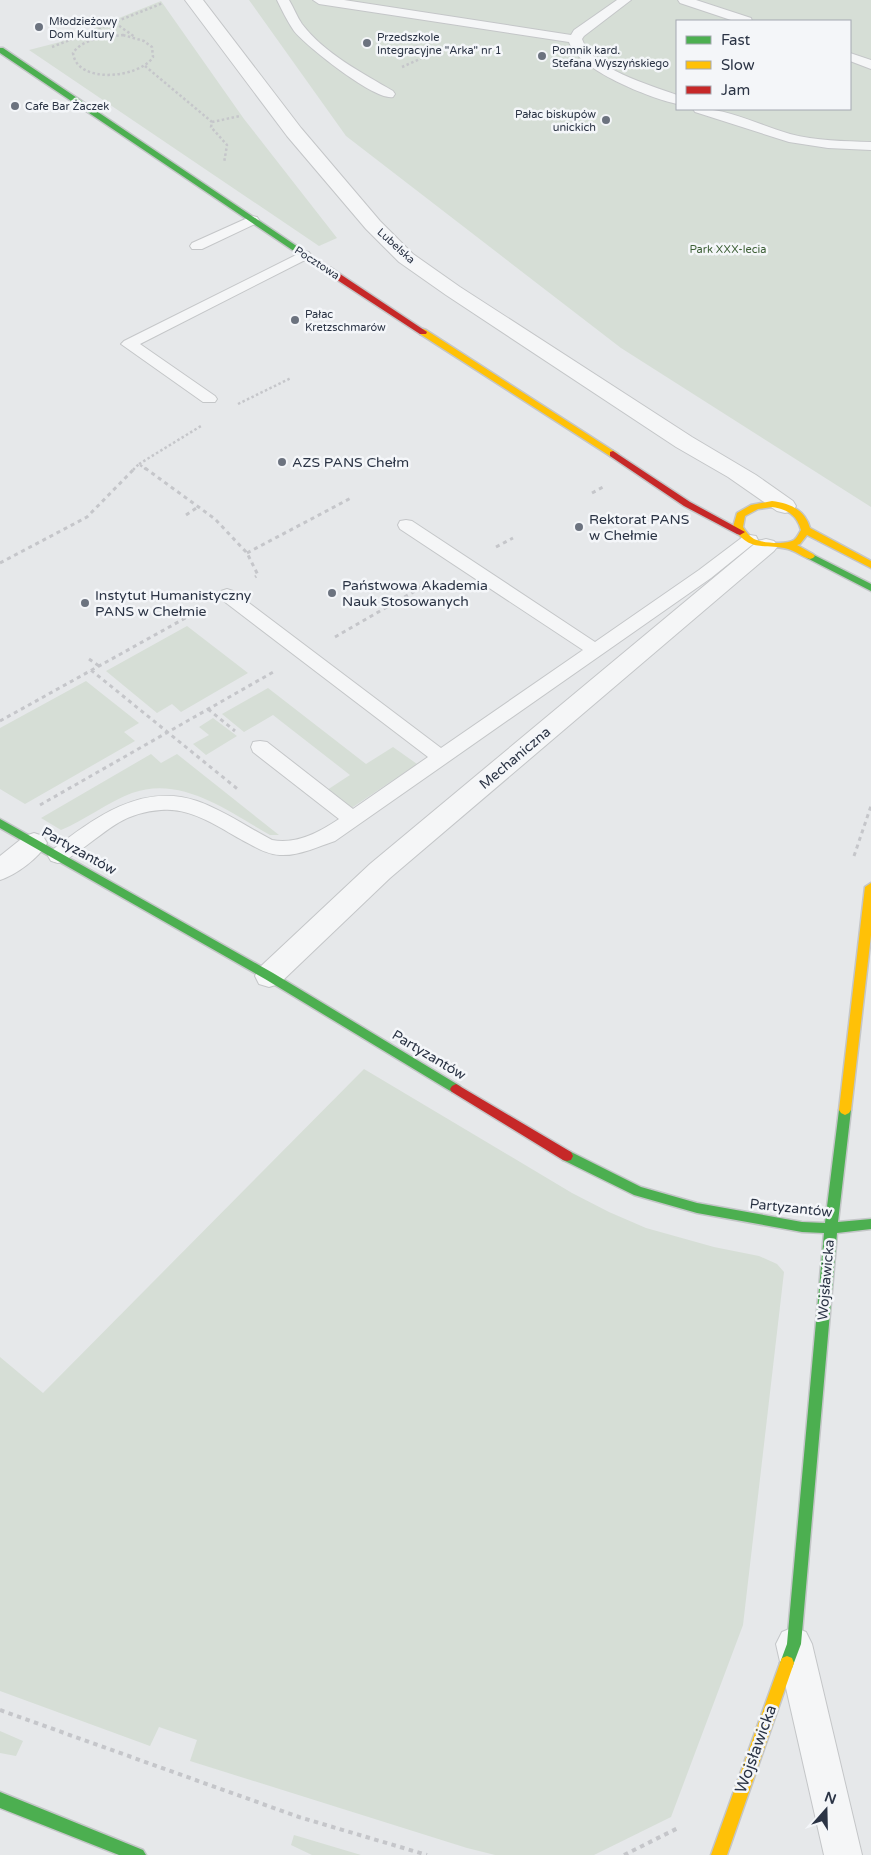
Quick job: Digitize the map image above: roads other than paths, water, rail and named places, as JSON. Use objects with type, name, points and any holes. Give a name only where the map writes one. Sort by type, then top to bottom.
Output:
[{"type":"street","name":"Lubelska","points":[[194,0],[294,132],[373,225],[406,258],[453,291],[684,442]]},
{"type":"street","name":"Pocztowa","points":[[0,50],[304,255],[638,470]]},
{"type":"street","points":[[684,442],[722,462],[802,516],[806,523],[806,530],[797,542],[761,541],[737,525],[743,509],[728,477],[684,442]]},
{"type":"street","points":[[638,470],[702,499]]},
{"type":"street","points":[[638,470],[671,496],[717,521],[871,588]]},
{"type":"street","points":[[743,509],[774,504],[785,506]]},
{"type":"street","points":[[806,530],[871,565]]},
{"type":"street","name":"Mechaniczna","points":[[269,976],[380,872],[761,541]]},
{"type":"street","name":"Partyzantów","points":[[0,823],[269,976],[569,1157],[638,1191],[697,1208],[802,1227],[830,1228],[871,1224]]},
{"type":"street","points":[[0,870],[34,843]]},
{"type":"street","name":"Wojsławicka","points":[[719,1855],[794,1644],[830,1228],[871,886]]},
{"type":"street","name":"Wojsławicka","points":[[794,1644],[843,1855]]},
{"type":"street","points":[[0,1800],[138,1855]]},
{"type":"lane","points":[[283,0],[299,27],[317,45],[364,80],[388,94]]},
{"type":"lane","points":[[319,0],[575,39]]},
{"type":"lane","points":[[575,39],[579,33],[624,0]]},
{"type":"lane","points":[[684,0],[743,20]]},
{"type":"lane","points":[[575,39],[579,50],[592,63],[635,84],[676,100]]},
{"type":"lane","points":[[851,58],[871,65]]},
{"type":"lane","points":[[703,110],[789,138],[828,144],[871,146]]},
{"type":"lane","points":[[197,246],[252,220]]},
{"type":"lane","points":[[209,399],[128,344],[304,255]]},
{"type":"lane","points":[[406,525],[595,650]]},
{"type":"lane","points":[[58,856],[107,820],[126,811],[150,804],[179,802],[210,812],[272,847],[296,848],[328,836],[705,574],[761,541]]},
{"type":"lane","points":[[227,595],[441,758]]},
{"type":"lane","points":[[260,747],[352,820]]},
{"type":"place","name":"Młodzieżowy Dom Kultury","points":[[39,27]]},
{"type":"place","name":"Przedszkole Integracyjne \"Arka\" nr 1","points":[[367,43]]},
{"type":"place","name":"Pomnik kard. Stefana Wyszyńskiego","points":[[542,56]]},
{"type":"place","name":"Cafe Bar Żaczek","points":[[15,106]]},
{"type":"place","name":"Pałac biskupów unickich","points":[[606,120]]},
{"type":"place","name":"Pałac Kretzschmarów","points":[[295,320]]},
{"type":"place","name":"AZS PANS Chełm","points":[[282,462]]},
{"type":"place","name":"Rektorat PANS w Chełmie","points":[[579,527]]},
{"type":"place","name":"Państwowa Akademia Nauk Stosowanych","points":[[332,593]]},
{"type":"place","name":"Instytut Humanistyczny PANS w Chełmie","points":[[85,603]]},
{"type":"park label","name":"Park XXX-lecia","points":[[728,249]]}]
